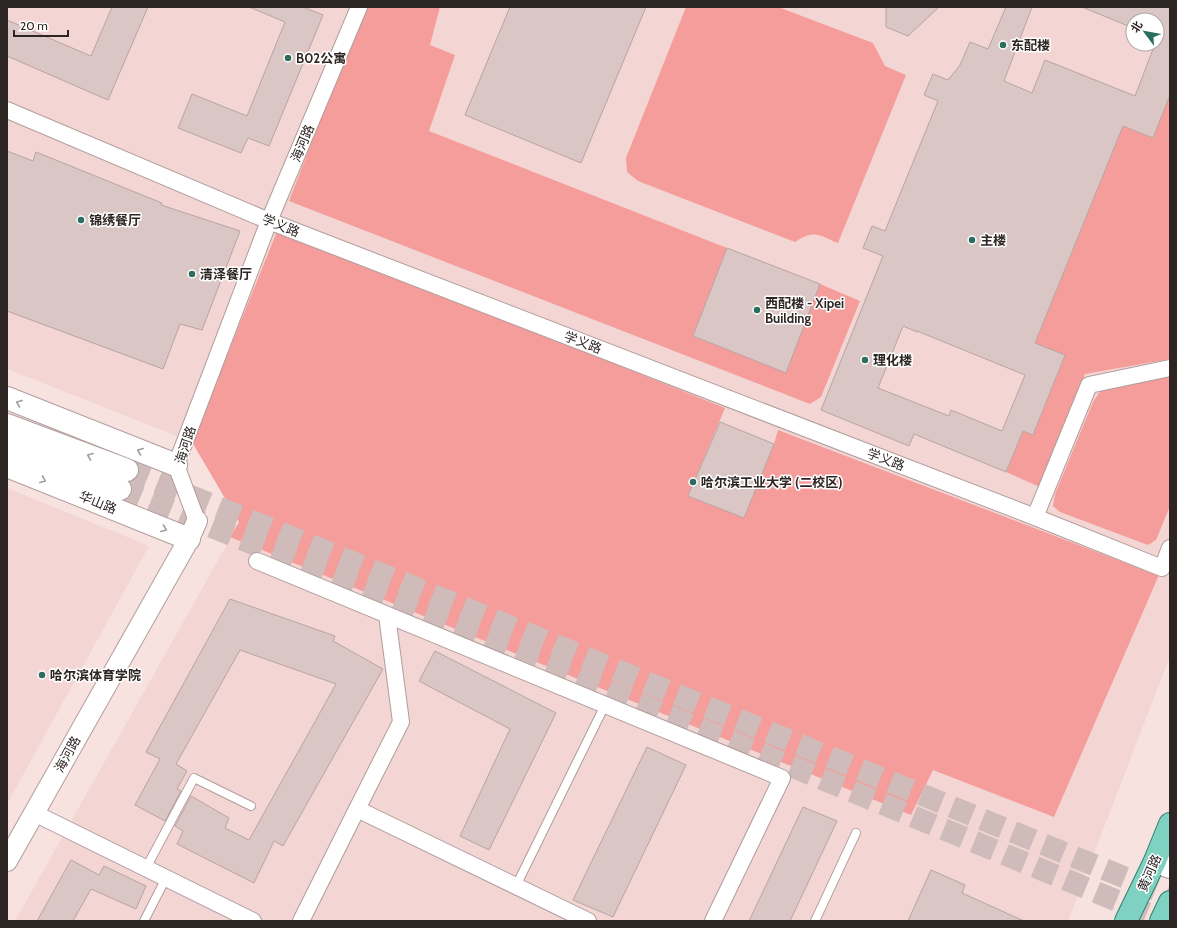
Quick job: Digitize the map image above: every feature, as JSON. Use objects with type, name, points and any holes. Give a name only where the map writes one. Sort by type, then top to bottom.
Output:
[{"type":"main road","points":[[7,398],[176,465]]},
{"type":"main road","points":[[7,425],[123,479],[7,445]]},
{"type":"main road","name":"华山路","points":[[7,466],[193,530]]},
{"type":"main road","name":"黄河路","points":[[1126,921],[1162,864],[1170,824]]},
{"type":"main road","points":[[1161,921],[1170,902]]},
{"type":"street","name":"海河路","points":[[7,862],[193,530],[176,465],[270,221],[359,7]]},
{"type":"street","name":"学义路","points":[[7,110],[270,221],[1035,517],[1162,568],[1170,548]]},
{"type":"street","points":[[1035,517],[1089,385],[1170,368]]},
{"type":"street","points":[[257,561],[782,778],[713,921]]},
{"type":"street","points":[[301,921],[401,722],[387,615]]},
{"type":"street","points":[[357,809],[588,921]]},
{"type":"street","points":[[34,813],[254,921]]},
{"type":"lane","points":[[516,886],[605,705]]},
{"type":"lane","points":[[146,868],[194,778],[251,806]]},
{"type":"lane","points":[[815,921],[856,833]]},
{"type":"lane","points":[[144,921],[166,878]]},
{"type":"shaded area","name":"哈尔滨工业大学 (二校区)","points":[[7,7],[1170,7],[1170,656],[1068,921],[15,921],[239,523],[192,442],[7,369]]},
{"type":"shaded area","points":[[364,7],[440,7],[430,45],[455,55],[429,131],[727,248],[693,336],[786,372],[820,284],[860,301],[821,397],[810,404],[289,201]]},
{"type":"shaded area","points":[[686,7],[778,7],[873,43],[885,66],[906,75],[838,243],[812,234],[795,242],[638,181],[627,172],[626,158]]},
{"type":"shaded area","points":[[1170,95],[1170,359],[1085,374],[1040,487],[1006,472],[1023,431],[1033,435],[1065,356],[1035,343],[1123,126],[1153,138]]},
{"type":"shaded area","points":[[278,229],[725,408],[688,496],[744,518],[774,444],[778,430],[1157,575],[1162,568],[1054,817],[933,770],[911,815],[230,537],[239,522],[192,442]]},
{"type":"shaded area","points":[[1170,374],[1170,506],[1156,540],[1148,545],[1060,512],[1053,506],[1055,494],[1093,402],[1101,390]]},
{"type":"shaded area","name":"哈尔滨体育学院","points":[[7,488],[149,546],[7,804]]},
{"type":"building","points":[[112,7],[148,7],[108,100],[7,56],[7,20],[91,56]]},
{"type":"building","name":"B02公寓","points":[[249,7],[303,7],[323,15],[269,146],[248,138],[241,153],[178,128],[192,94],[247,116],[285,22]]},
{"type":"building","points":[[510,7],[646,7],[581,163],[465,115]]},
{"type":"building","points":[[886,7],[939,7],[908,36],[886,27]]},
{"type":"building","name":"主楼","points":[[1006,7],[1032,7],[1004,81],[1032,93],[1045,60],[1135,96],[1152,52],[1165,52],[1165,12],[1125,12],[1125,25],[1082,7],[1170,7],[1170,95],[1153,138],[1123,126],[1035,343],[1065,355],[1033,435],[1023,431],[1006,472],[914,434],[909,446],[821,410],[883,256],[863,248],[872,226],[885,231],[938,101],[924,95],[933,74],[948,80],[960,65],[970,42],[988,49]],"holes":[[[903,326],[1025,375],[1002,431],[951,410],[949,416],[878,388]]]},
{"type":"building","points":[[7,151],[33,161],[36,152],[162,203],[161,205],[240,231],[202,330],[180,324],[163,369],[7,311]]},
{"type":"building","name":"西配楼 - Xipei Building","points":[[727,248],[820,284],[786,373],[693,336]]},
{"type":"building","points":[[720,422],[774,444],[744,518],[688,496]]},
{"type":"building","points":[[230,599],[335,636],[333,641],[383,669],[283,846],[274,841],[254,883],[177,844],[183,831],[175,826],[191,796],[229,818],[225,828],[249,840],[336,684],[240,650],[176,764],[187,771],[177,789],[181,791],[165,821],[135,805],[160,759],[146,752]]},
{"type":"building","points":[[435,651],[556,713],[489,850],[460,836],[510,729],[419,681]]},
{"type":"building","points":[[647,747],[686,765],[613,917],[573,900]]},
{"type":"building","points":[[803,807],[837,821],[790,921],[749,921]]},
{"type":"building","points":[[71,860],[99,875],[104,866],[146,886],[136,909],[91,889],[73,921],[37,921]]},
{"type":"building","points":[[931,870],[965,885],[962,893],[1024,921],[908,921]]},
{"type":"tunnel","points":[[127,470],[1170,896]]},
{"type":"tunnel","points":[[120,489],[1166,921]]},
{"type":"place","name":"东配楼","points":[[1003,45]]},
{"type":"place","name":"B02公寓","points":[[288,58]]},
{"type":"place","name":"锦绣餐厅","points":[[81,220]]},
{"type":"place","name":"主楼","points":[[972,240]]},
{"type":"place","name":"清泽餐厅","points":[[192,274]]},
{"type":"place","name":"西配楼 - Xipei Building","points":[[757,310]]},
{"type":"place","name":"理化楼","points":[[865,360]]},
{"type":"place","name":"哈尔滨工业大学 (二校区)","points":[[693,482]]},
{"type":"place","name":"哈尔滨体育学院","points":[[42,675]]}]
